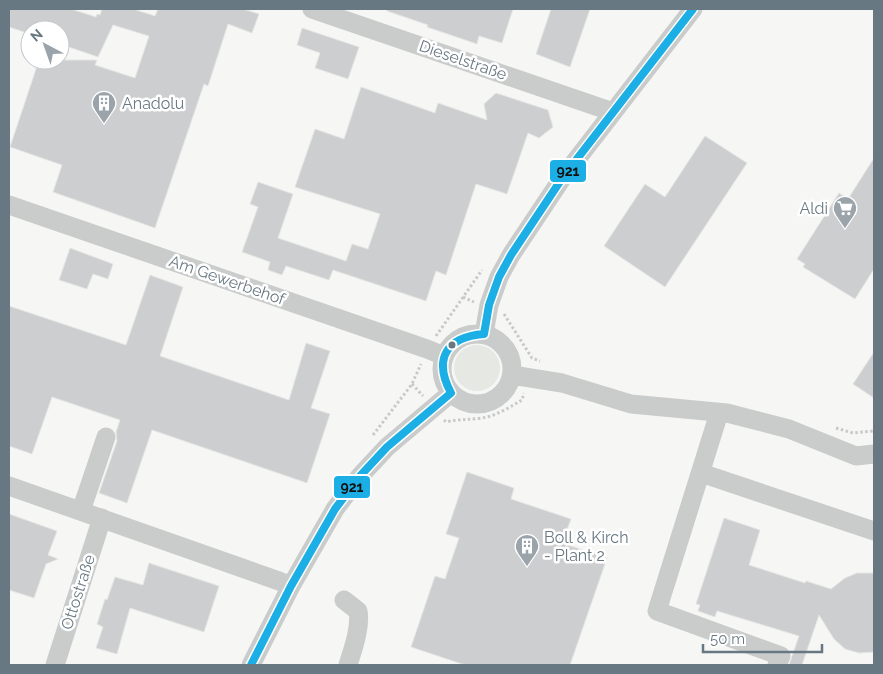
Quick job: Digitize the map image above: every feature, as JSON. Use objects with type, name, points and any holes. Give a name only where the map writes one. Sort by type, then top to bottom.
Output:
[{"type":"street","name":"Dieselstraße","points":[[312,9],[613,112]]},
{"type":"street","points":[[484,334],[489,305],[499,277],[512,255],[563,177],[693,9]]},
{"type":"street","name":"Am Gewerbehof","points":[[9,206],[435,353]]},
{"type":"street","points":[[472,334],[484,334],[497,339],[506,349],[520,377],[494,400],[479,404],[464,402],[451,393],[446,385],[442,376],[442,366],[435,353],[450,346],[460,338],[472,334]]},
{"type":"street","points":[[520,377],[562,383],[631,404],[719,413],[789,429],[856,456],[874,454]]},
{"type":"street","points":[[251,665],[291,586],[335,509],[360,476],[387,447],[451,393]]},
{"type":"street","points":[[719,413],[657,611],[780,656],[778,665]]},
{"type":"street","points":[[81,511],[106,437]]},
{"type":"street","points":[[701,473],[874,531]]},
{"type":"street","points":[[9,486],[291,586]]},
{"type":"street","name":"Ottostraße","points":[[55,665],[102,518]]},
{"type":"street","points":[[344,600],[358,611],[359,619],[356,639],[348,665]]},
{"type":"path","points":[[372,436],[435,353],[463,297],[483,269]]},
{"type":"path","points":[[463,297],[471,302],[489,305],[503,311],[519,340],[532,358],[549,363]]},
{"type":"path","points":[[412,384],[446,422],[459,419],[482,418],[500,412],[522,400],[520,377]]},
{"type":"path","points":[[831,426],[853,433],[874,431]]},
{"type":"shaded area","points":[[473,345],[481,345],[490,349],[496,355],[500,368],[496,381],[490,387],[481,391],[473,391],[464,387],[458,381],[454,372],[454,364],[458,355],[464,349]]},
{"type":"building","name":"Anadolu","points":[[9,9],[71,9],[96,17],[97,14],[100,15],[102,9],[133,9],[155,16],[158,9],[243,9],[259,14],[252,33],[228,24],[208,86],[204,84],[155,228],[53,192],[62,165],[10,147],[36,70],[70,70],[70,60],[97,60],[95,65],[135,78],[149,36],[113,25],[98,57],[70,47],[70,20],[20,20],[20,31],[9,27]]},
{"type":"building","points":[[387,9],[513,9],[502,43],[479,36],[477,44],[427,27],[428,25],[387,11]]},
{"type":"building","points":[[551,9],[590,9],[570,67],[536,54]]},
{"type":"building","points":[[302,28],[359,47],[348,79],[315,68],[320,53],[297,45]]},
{"type":"building","points":[[361,87],[435,113],[438,103],[487,120],[484,104],[496,93],[548,110],[553,127],[539,138],[528,133],[507,194],[476,184],[446,275],[436,271],[426,301],[333,270],[329,280],[286,266],[282,275],[268,270],[270,262],[242,252],[258,207],[250,204],[258,182],[293,194],[278,238],[346,261],[352,244],[368,249],[380,214],[295,187],[315,129],[344,139]]},
{"type":"building","points":[[705,136],[747,163],[665,287],[604,246],[645,184],[665,197]]},
{"type":"building","name":"Aldi","points":[[874,158],[874,269],[855,299],[803,267],[805,264],[797,259],[839,193],[848,199]]},
{"type":"building","points":[[70,248],[113,264],[108,279],[93,274],[87,289],[59,280]]},
{"type":"building","points":[[150,275],[183,287],[160,356],[289,400],[306,343],[330,351],[311,408],[330,414],[307,483],[152,430],[127,503],[99,493],[117,441],[116,432],[120,420],[52,397],[32,454],[9,446],[9,306],[126,345]]},
{"type":"building","points":[[874,352],[874,398],[853,384]]},
{"type":"building","name":"Boll & Kirch - Plant 2","points":[[467,472],[514,488],[511,499],[571,519],[562,543],[607,558],[570,665],[465,665],[411,647],[435,576],[445,579],[459,538],[446,534]]},
{"type":"building","points":[[9,514],[57,531],[48,555],[58,559],[46,564],[34,598],[9,590]]},
{"type":"building","points":[[724,518],[760,530],[749,565],[805,583],[806,581],[831,589],[845,578],[857,573],[874,573],[874,652],[859,653],[845,649],[834,639],[819,615],[802,665],[789,665],[799,636],[717,611],[715,617],[698,611],[700,605],[696,604]]},
{"type":"building","points":[[149,563],[219,586],[204,632],[130,608],[117,654],[96,648],[103,627],[97,624],[115,577],[143,585]]},
{"type":"transit line","name":"921","points":[[251,665],[291,586],[335,509],[360,476],[387,447],[451,393],[443,370],[446,352],[460,340],[484,334],[489,305],[499,277],[511,255],[563,177],[693,9]]},
{"type":"place","name":"Anadolu","points":[[104,124]]},
{"type":"place","name":"Aldi","points":[[845,229]]},
{"type":"place","name":"Boll & Kirch - Plant 2","points":[[527,567]]}]
